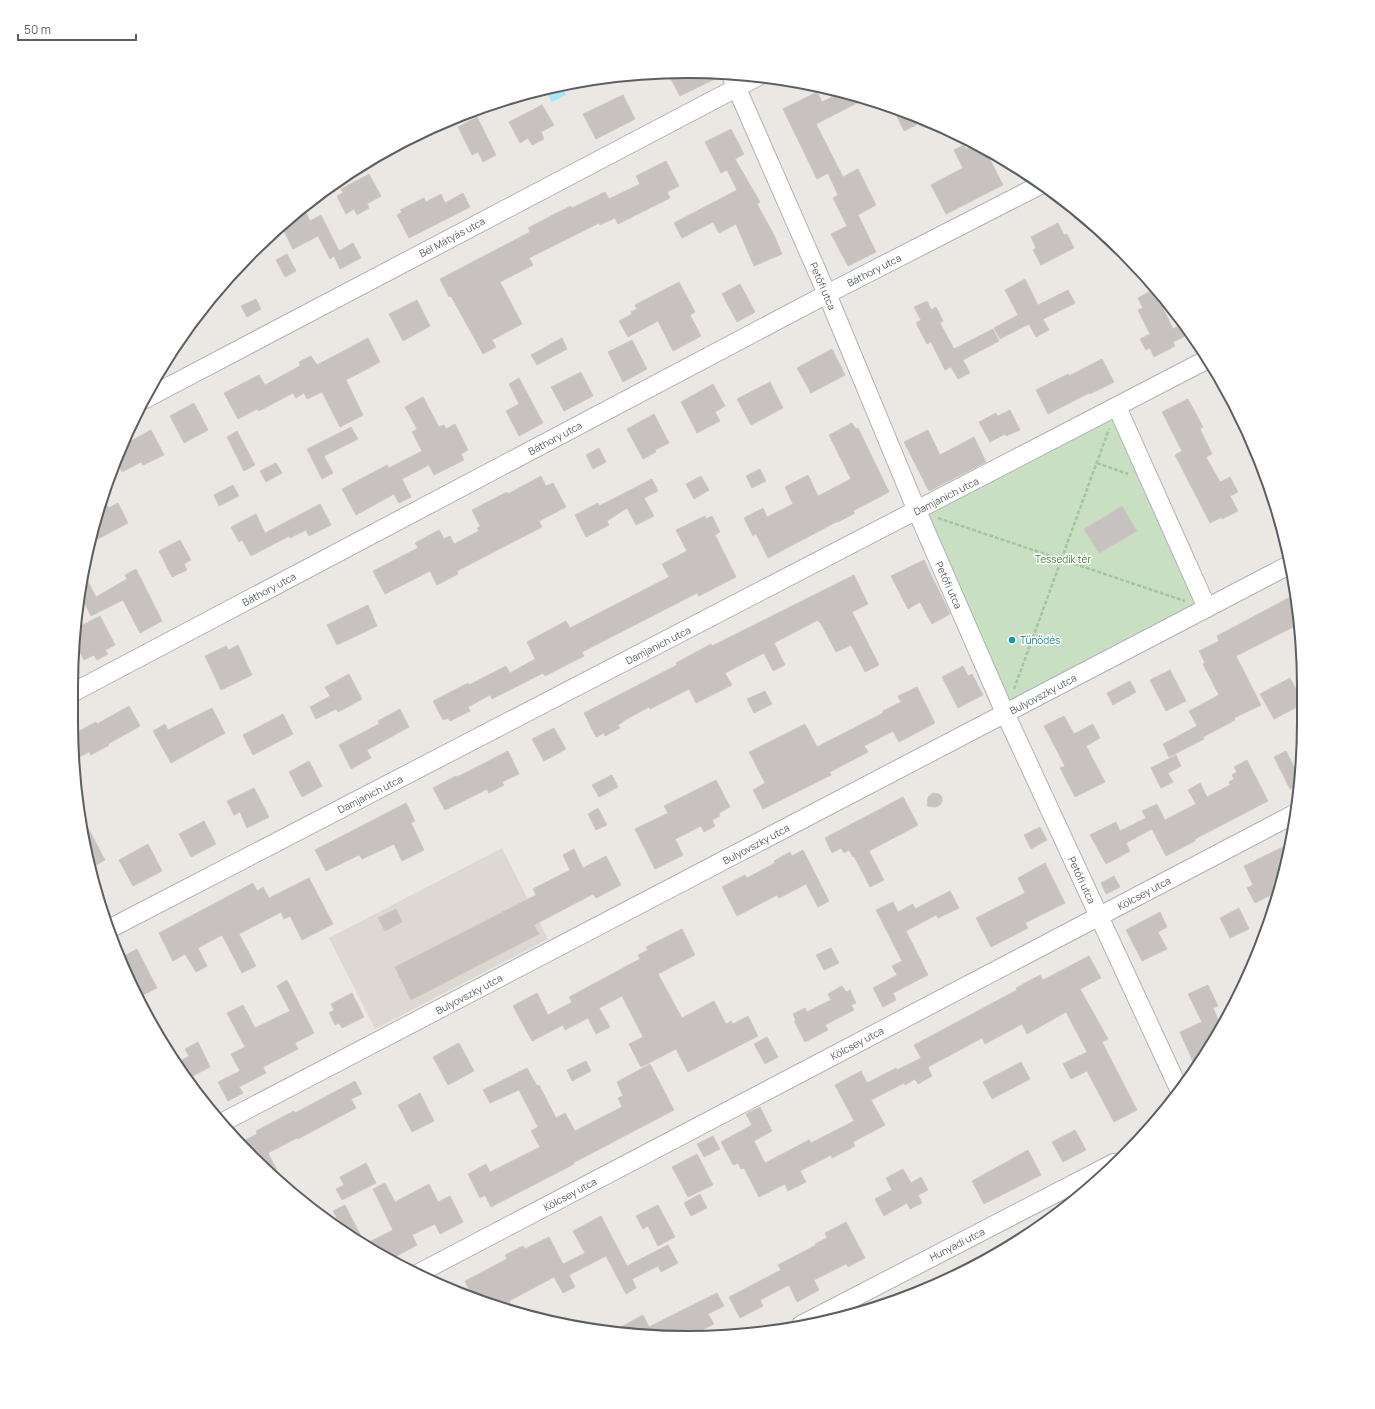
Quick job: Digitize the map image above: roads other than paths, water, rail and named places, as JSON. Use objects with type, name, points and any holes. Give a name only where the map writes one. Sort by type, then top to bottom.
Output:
[{"type":"street","name":"Petőfi utca","points":[[734,81],[827,294],[917,511],[1006,713],[1177,1085]]},
{"type":"street","name":"Bél Mátyás utca","points":[[154,394],[734,81]]},
{"type":"street","name":"Báthory utca","points":[[78,690],[827,294],[1035,187]]},
{"type":"street","name":"Damjanich utca","points":[[114,927],[1117,408],[1202,362]]},
{"type":"street","points":[[1117,408],[1206,608]]},
{"type":"street","name":"Bulyovszky utca","points":[[227,1120],[1285,567]]},
{"type":"street","name":"Kölcsey utca","points":[[425,1271],[1289,818]]},
{"type":"street","name":"Hunyadi utca","points":[[818,1316],[1098,1171]]},
{"type":"water","points":[[564,91],[566,95],[552,102],[548,95]]},
{"type":"place","name":"Tűnődés","points":[[1012,640]]},
{"type":"park label","name":"Tessedik tér","points":[[1063,559]]}]
